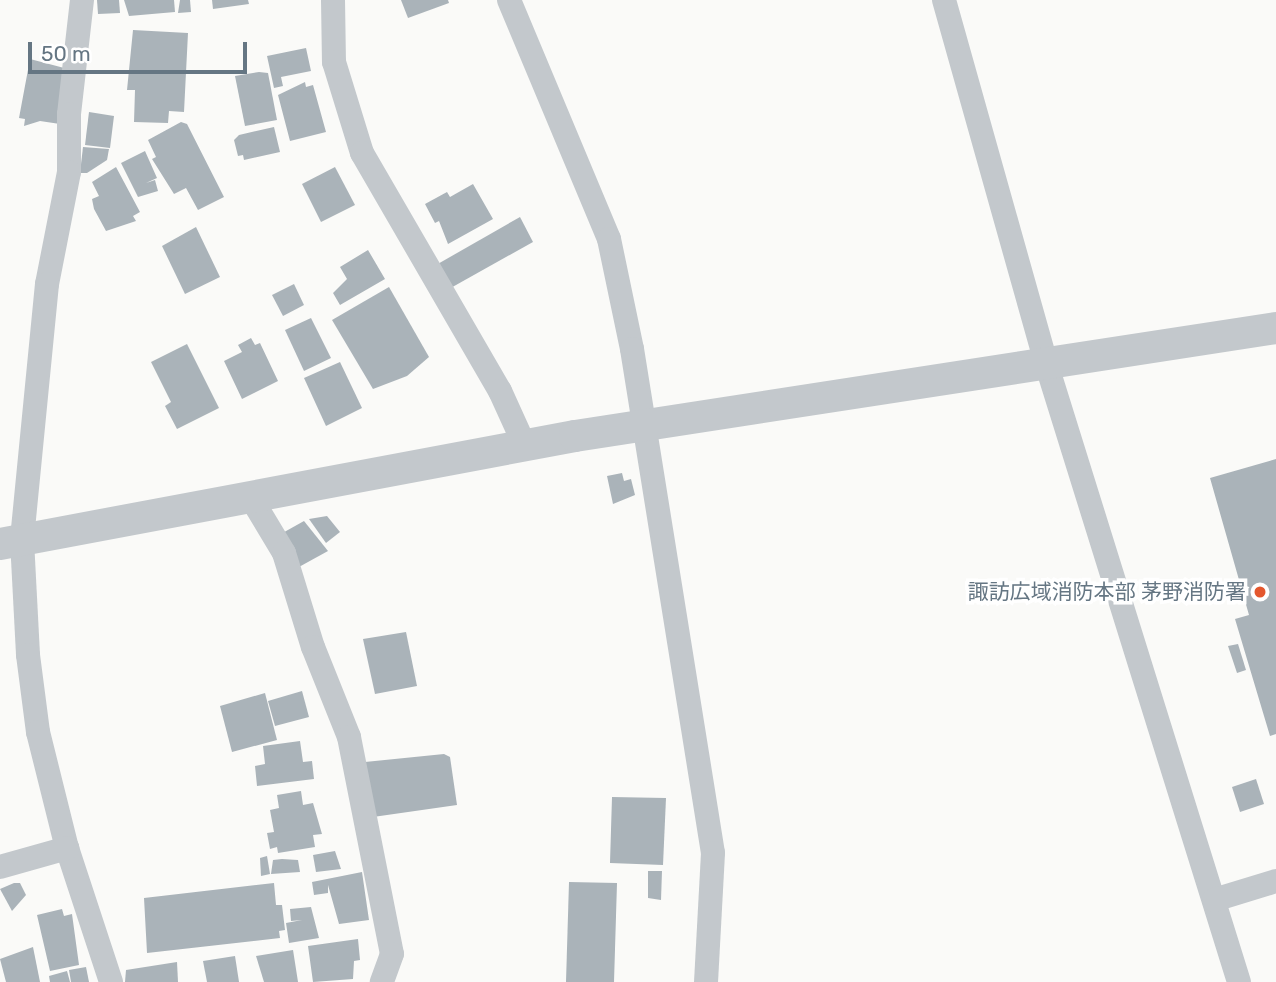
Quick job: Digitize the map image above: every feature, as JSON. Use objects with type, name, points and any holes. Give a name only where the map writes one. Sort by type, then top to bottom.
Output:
[{"type":"street","points":[[82,0],[69,114],[69,172],[47,284],[11,542],[38,732],[67,848],[111,982]]},
{"type":"street","points":[[333,0],[334,62],[362,153],[500,391],[525,446]]},
{"type":"street","points":[[509,0],[609,239],[644,426],[713,853],[706,982]]},
{"type":"street","points":[[944,0],[1047,366],[1239,982]]},
{"type":"street","points":[[11,542],[525,446],[1276,328]]},
{"type":"street","points":[[251,498],[284,553],[313,647],[349,737],[392,954],[383,982]]},
{"type":"street","points":[[0,867],[67,848]]},
{"type":"street","points":[[1214,900],[1276,881]]},
{"type":"building","points":[[97,0],[119,0],[120,13],[98,14]]},
{"type":"building","points":[[124,0],[174,0],[175,12],[129,16]]},
{"type":"building","points":[[180,0],[190,0],[191,12],[178,13]]},
{"type":"building","points":[[212,0],[248,0],[249,4],[213,9]]},
{"type":"building","points":[[401,0],[448,0],[449,3],[408,18]]},
{"type":"building","points":[[133,30],[188,33],[184,112],[169,111],[168,123],[134,122],[135,90],[127,90]]},
{"type":"building","points":[[306,48],[311,71],[281,77],[283,86],[274,88],[267,56]]},
{"type":"building","points":[[30,59],[68,69],[60,124],[40,121],[24,126],[25,119],[19,118]]},
{"type":"building","points":[[268,73],[277,120],[245,126],[235,76]]},
{"type":"building","points":[[305,82],[306,87],[313,85],[326,132],[290,141],[278,95]]},
{"type":"building","points":[[89,112],[114,116],[110,148],[85,145]]},
{"type":"building","points":[[181,122],[187,124],[224,197],[198,210],[186,188],[174,194],[152,159],[156,157],[148,140]]},
{"type":"building","points":[[274,127],[280,152],[244,160],[243,155],[238,156],[234,140],[239,135]]},
{"type":"building","points":[[83,147],[109,149],[107,160],[87,173],[80,173]]},
{"type":"building","points":[[145,151],[157,178],[146,183],[155,180],[158,191],[138,197],[121,163]]},
{"type":"building","points":[[116,167],[140,212],[133,216],[136,221],[106,231],[94,209],[92,199],[99,196],[92,182]]},
{"type":"building","points":[[335,167],[355,205],[321,222],[302,184]]},
{"type":"building","points":[[473,184],[493,219],[448,244],[439,221],[435,223],[425,204],[447,192],[450,197]]},
{"type":"building","points":[[520,217],[533,242],[440,294],[429,269]]},
{"type":"building","points":[[196,227],[220,277],[185,294],[162,246]]},
{"type":"building","points":[[368,250],[385,279],[340,305],[333,293],[347,279],[340,267]]},
{"type":"building","points":[[294,284],[304,305],[283,316],[272,295]]},
{"type":"building","points":[[389,287],[429,357],[407,376],[373,389],[332,320]]},
{"type":"building","points":[[311,318],[331,358],[304,371],[285,330]]},
{"type":"building","points":[[251,338],[255,345],[260,343],[278,381],[242,399],[224,361],[242,352],[238,345]]},
{"type":"building","points":[[187,344],[219,408],[177,429],[165,406],[171,402],[151,362]]},
{"type":"building","points":[[340,362],[362,408],[326,426],[304,378]]},
{"type":"building","points":[[1276,459],[1276,734],[1270,736],[1235,619],[1249,615],[1210,478]]},
{"type":"building","points":[[622,473],[624,481],[631,479],[635,495],[613,504],[607,476]]},
{"type":"building","points":[[327,516],[340,532],[326,543],[309,519]]},
{"type":"building","points":[[304,521],[328,551],[288,573],[270,540]]},
{"type":"building","points":[[406,632],[417,686],[375,694],[363,639]]},
{"type":"building","points":[[1238,644],[1246,670],[1237,673],[1228,646]]},
{"type":"building","points":[[302,691],[309,717],[275,726],[268,701]]},
{"type":"building","points":[[265,693],[277,740],[232,752],[220,706]]},
{"type":"building","points":[[300,741],[303,762],[312,761],[314,779],[257,786],[255,766],[265,764],[263,746]]},
{"type":"building","points":[[444,754],[450,757],[457,805],[373,817],[365,762]]},
{"type":"building","points":[[1256,779],[1264,804],[1240,812],[1232,787]]},
{"type":"building","points":[[301,791],[303,805],[313,803],[322,834],[313,835],[315,847],[278,853],[277,847],[270,849],[267,833],[274,832],[270,810],[279,808],[277,795]]},
{"type":"building","points":[[612,797],[666,798],[663,865],[610,863]]},
{"type":"building","points":[[335,851],[341,869],[316,872],[313,855]]},
{"type":"building","points":[[267,856],[270,874],[261,876],[260,858]]},
{"type":"building","points":[[273,860],[298,860],[300,872],[271,874]]},
{"type":"building","points":[[648,871],[662,871],[661,900],[648,898]]},
{"type":"building","points":[[362,872],[369,920],[339,924],[328,885],[328,893],[314,895],[312,882]]},
{"type":"building","points":[[569,882],[617,883],[614,982],[566,982]]},
{"type":"building","points":[[20,883],[26,895],[12,911],[0,889]]},
{"type":"building","points":[[274,883],[276,905],[282,905],[285,930],[279,931],[280,938],[147,953],[144,898]]},
{"type":"building","points":[[311,907],[319,938],[289,943],[286,923],[302,920],[291,921],[290,909]]},
{"type":"building","points":[[62,909],[64,916],[72,914],[79,965],[50,971],[37,915]]},
{"type":"building","points":[[358,939],[360,960],[354,961],[353,979],[313,982],[308,946]]},
{"type":"building","points":[[33,947],[40,982],[6,982],[0,959]]},
{"type":"building","points":[[293,950],[298,982],[264,982],[256,956]]},
{"type":"building","points":[[235,956],[239,982],[207,982],[203,961]]},
{"type":"building","points":[[177,962],[178,982],[125,982],[126,970]]},
{"type":"building","points":[[86,967],[89,982],[71,982],[69,970]]},
{"type":"building","points":[[67,971],[70,982],[50,982],[49,976]]},
{"type":"place","name":"諏訪広域消防本部 茅野消防署","points":[[1260,592]]}]
